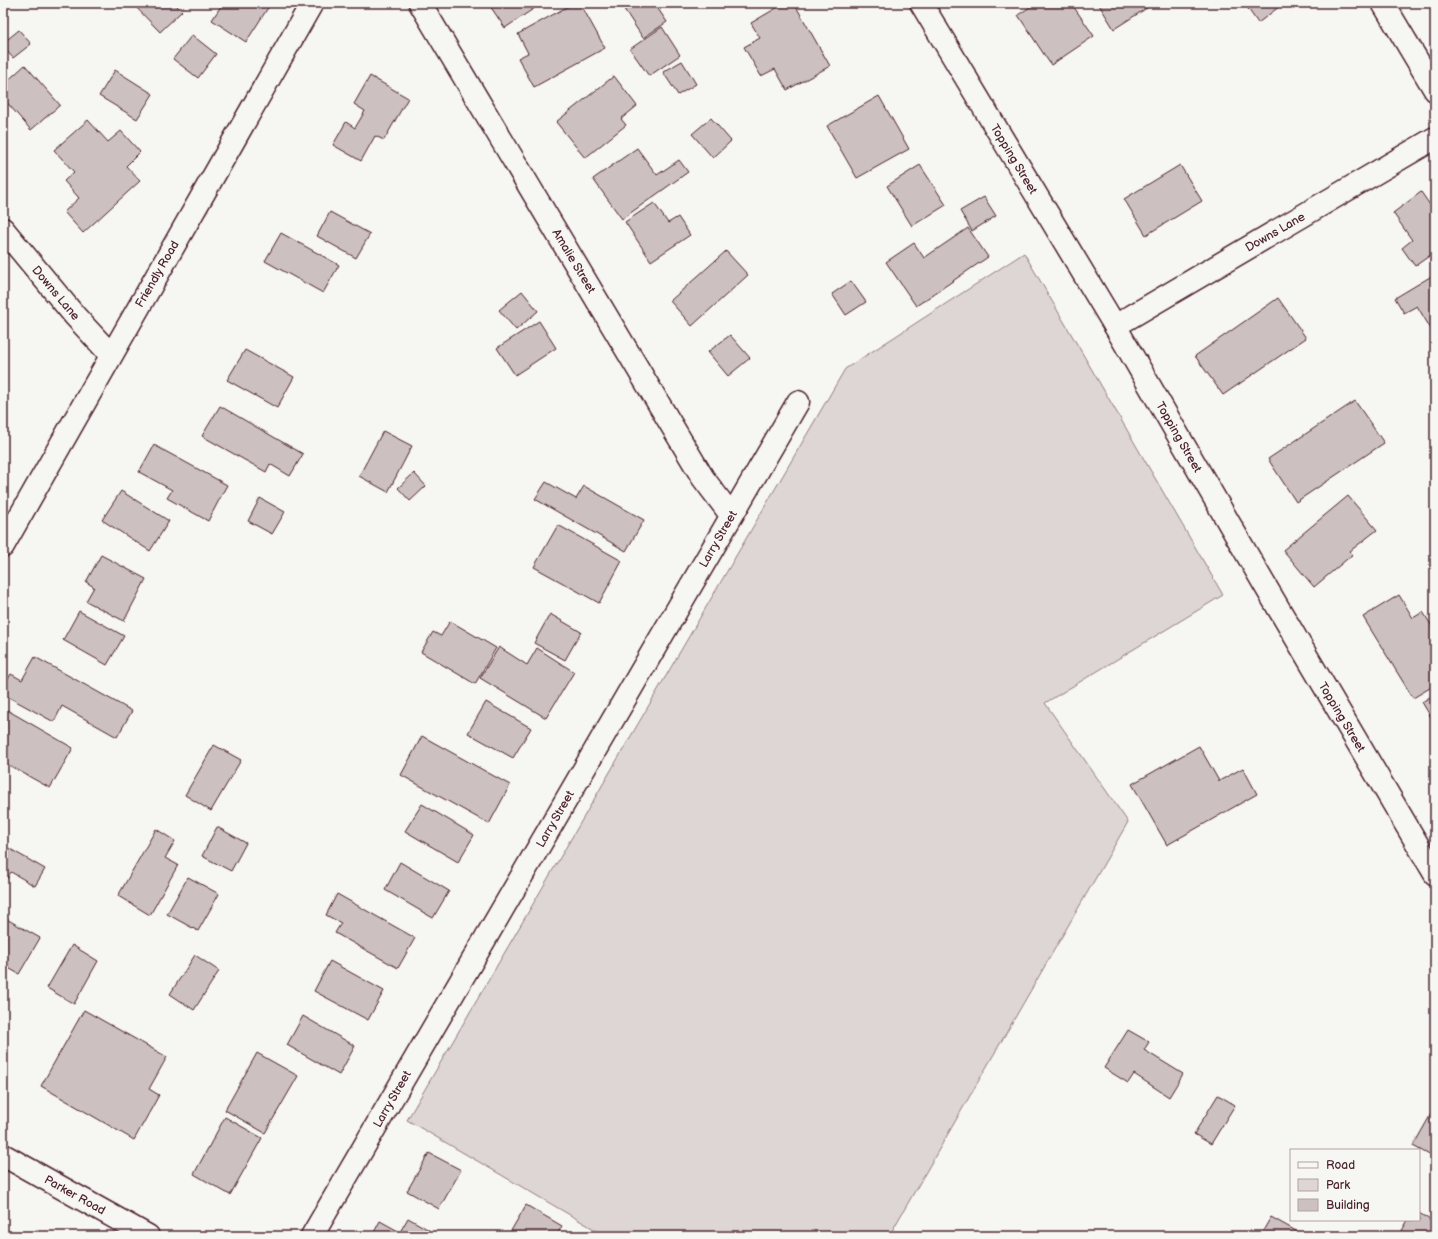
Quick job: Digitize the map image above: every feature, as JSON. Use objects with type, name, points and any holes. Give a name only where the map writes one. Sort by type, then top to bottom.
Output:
[{"type":"street","name":"Friendly Road","points":[[3,546],[312,3]]},
{"type":"street","name":"Amalie Street","points":[[420,3],[703,478],[732,515]]},
{"type":"street","name":"Topping Street","points":[[921,3],[1115,326],[1263,582],[1435,874]]},
{"type":"street","points":[[1383,3],[1435,90]]},
{"type":"street","name":"Downs Lane","points":[[1115,326],[1435,138]]},
{"type":"street","name":"Downs Lane","points":[[3,229],[75,316],[111,355]]},
{"type":"street","name":"Larry Street","points":[[312,1236],[798,402]]},
{"type":"street","name":"Parker Road","points":[[3,1155],[148,1236]]},
{"type":"green space","points":[[1024,253],[1223,595],[1045,703],[1128,822],[889,1236],[606,1236],[407,1120],[845,369]]},
{"type":"building","points":[[132,3],[174,3],[182,11],[160,32]]},
{"type":"building","points":[[223,3],[271,3],[246,42],[212,20]]},
{"type":"building","points":[[488,3],[542,3],[505,28]]},
{"type":"building","points":[[574,3],[580,3],[605,48],[534,87],[518,58],[528,53],[518,34]]},
{"type":"building","points":[[620,3],[654,3],[667,22],[643,38]]},
{"type":"building","points":[[785,3],[794,3],[830,66],[787,90],[775,69],[761,76],[744,47],[760,38],[751,23]]},
{"type":"building","points":[[1036,3],[1071,3],[1094,36],[1051,65],[1018,15]]},
{"type":"building","points":[[1098,3],[1153,3],[1153,4],[1114,29]]},
{"type":"building","points":[[1244,3],[1284,3],[1258,23]]},
{"type":"building","points":[[662,27],[680,55],[649,76],[630,49]]},
{"type":"building","points":[[19,30],[31,44],[13,58],[5,49],[3,50],[3,43]]},
{"type":"building","points":[[192,35],[216,54],[198,78],[173,59]]},
{"type":"building","points":[[682,61],[696,84],[678,95],[663,72]]},
{"type":"building","points":[[25,65],[60,105],[31,130],[3,98],[3,85]]},
{"type":"building","points":[[115,70],[153,94],[137,119],[99,96]]},
{"type":"building","points":[[370,76],[408,98],[384,140],[375,136],[361,161],[333,145],[346,122],[355,128],[365,111],[354,104]]},
{"type":"building","points":[[614,76],[637,106],[621,119],[626,125],[585,158],[556,122]]},
{"type":"building","points":[[879,96],[909,149],[857,178],[827,126]]},
{"type":"building","points":[[711,118],[731,141],[713,158],[692,134]]},
{"type":"building","points":[[88,120],[108,142],[121,131],[140,152],[126,166],[140,181],[83,233],[64,212],[79,198],[64,181],[74,172],[54,150]]},
{"type":"building","points":[[637,148],[657,175],[679,160],[688,172],[622,219],[593,179]]},
{"type":"building","points":[[920,165],[946,205],[912,226],[887,186]]},
{"type":"building","points":[[1180,165],[1202,201],[1146,235],[1124,199]]},
{"type":"building","points":[[1421,192],[1435,212],[1435,252],[1415,266],[1402,248],[1412,240],[1393,213]]},
{"type":"building","points":[[984,197],[996,216],[972,231],[960,211]]},
{"type":"building","points":[[654,203],[668,223],[678,217],[690,235],[651,261],[625,222]]},
{"type":"building","points":[[330,212],[370,234],[356,258],[317,236]]},
{"type":"building","points":[[968,228],[988,257],[916,306],[886,262],[914,243],[924,258]]},
{"type":"building","points":[[281,233],[339,265],[323,293],[265,261]]},
{"type":"building","points":[[726,251],[748,275],[692,326],[670,301]]},
{"type":"building","points":[[1435,274],[1435,326],[1431,329],[1417,306],[1404,313],[1395,298]]},
{"type":"building","points":[[851,281],[866,302],[846,315],[832,294]]},
{"type":"building","points":[[522,291],[538,311],[516,330],[499,310]]},
{"type":"building","points":[[1278,298],[1306,338],[1223,395],[1195,356]]},
{"type":"building","points":[[539,321],[556,348],[515,375],[497,348]]},
{"type":"building","points":[[730,335],[750,358],[728,376],[708,352]]},
{"type":"building","points":[[245,350],[294,377],[277,408],[227,380]]},
{"type":"building","points":[[1355,401],[1384,443],[1296,502],[1268,459]]},
{"type":"building","points":[[220,406],[303,454],[290,476],[270,464],[266,472],[202,436]]},
{"type":"building","points":[[383,431],[412,446],[388,492],[359,476]]},
{"type":"building","points":[[154,445],[227,485],[208,521],[167,498],[172,490],[139,472]]},
{"type":"building","points":[[414,473],[426,486],[410,501],[398,488]]},
{"type":"building","points":[[546,482],[576,499],[584,486],[644,520],[626,551],[535,499]]},
{"type":"building","points":[[121,491],[169,521],[150,551],[102,520]]},
{"type":"building","points":[[1348,496],[1377,530],[1350,551],[1353,554],[1314,587],[1283,550]]},
{"type":"building","points":[[260,498],[285,512],[272,534],[248,521]]},
{"type":"building","points":[[558,525],[622,561],[599,603],[534,567]]},
{"type":"building","points":[[101,555],[146,579],[124,621],[86,601],[94,587],[86,582]]},
{"type":"building","points":[[1399,595],[1413,618],[1423,612],[1435,631],[1435,685],[1413,698],[1363,617]]},
{"type":"building","points":[[79,611],[124,636],[107,665],[63,640]]},
{"type":"building","points":[[550,614],[581,632],[565,660],[534,643]]},
{"type":"building","points":[[450,621],[496,648],[475,684],[421,652],[433,632],[441,636]]},
{"type":"building","points":[[499,647],[527,665],[537,648],[574,672],[546,718],[480,678]]},
{"type":"building","points":[[35,657],[132,711],[117,737],[62,706],[54,722],[3,694],[3,687],[11,674],[22,680]]},
{"type":"building","points":[[1435,694],[1435,724],[1422,702]]},
{"type":"building","points":[[486,702],[531,728],[513,758],[468,733]]},
{"type":"building","points":[[7,710],[73,748],[50,788],[3,762],[3,749],[5,746],[3,745],[3,717]]},
{"type":"building","points":[[422,736],[510,785],[489,824],[401,775]]},
{"type":"building","points":[[214,745],[241,760],[211,811],[185,795]]},
{"type":"building","points":[[1199,746],[1219,781],[1243,768],[1257,794],[1167,845],[1132,784]]},
{"type":"building","points":[[422,804],[474,835],[458,862],[405,831]]},
{"type":"building","points":[[217,827],[246,843],[231,871],[202,856]]},
{"type":"building","points":[[156,829],[175,841],[165,858],[178,865],[150,915],[118,896]]},
{"type":"building","points":[[3,845],[45,869],[35,886],[11,872],[3,884]]},
{"type":"building","points":[[400,862],[449,891],[433,918],[385,890]]},
{"type":"building","points":[[188,877],[219,894],[198,931],[167,914]]},
{"type":"building","points":[[337,894],[415,938],[398,968],[335,933],[341,923],[326,915]]},
{"type":"building","points":[[3,917],[40,938],[19,974],[3,965]]},
{"type":"building","points":[[72,945],[98,961],[74,1004],[47,988]]},
{"type":"building","points":[[195,955],[219,971],[194,1010],[170,994]]},
{"type":"building","points":[[330,961],[384,991],[368,1020],[314,991]]},
{"type":"building","points":[[84,1010],[167,1057],[149,1089],[159,1095],[134,1140],[41,1086]]},
{"type":"building","points":[[303,1016],[355,1046],[339,1075],[287,1045]]},
{"type":"building","points":[[1128,1030],[1149,1042],[1144,1050],[1183,1074],[1169,1097],[1134,1074],[1128,1083],[1104,1068]]},
{"type":"building","points":[[257,1053],[298,1076],[265,1133],[225,1110]]},
{"type":"building","points":[[1218,1095],[1235,1105],[1211,1144],[1194,1134]]},
{"type":"building","points":[[1435,1107],[1435,1158],[1413,1146]]},
{"type":"building","points":[[225,1117],[262,1138],[230,1195],[194,1174]]},
{"type":"building","points":[[429,1153],[461,1170],[439,1209],[407,1191]]},
{"type":"building","points":[[526,1205],[562,1226],[556,1236],[508,1236]]},
{"type":"building","points":[[1420,1214],[1435,1223],[1435,1236],[1399,1236],[1407,1221],[1420,1221]]},
{"type":"building","points":[[1271,1217],[1305,1236],[1260,1236]]},
{"type":"building","points":[[408,1218],[429,1230],[426,1236],[372,1236],[380,1221],[400,1232]]}]
